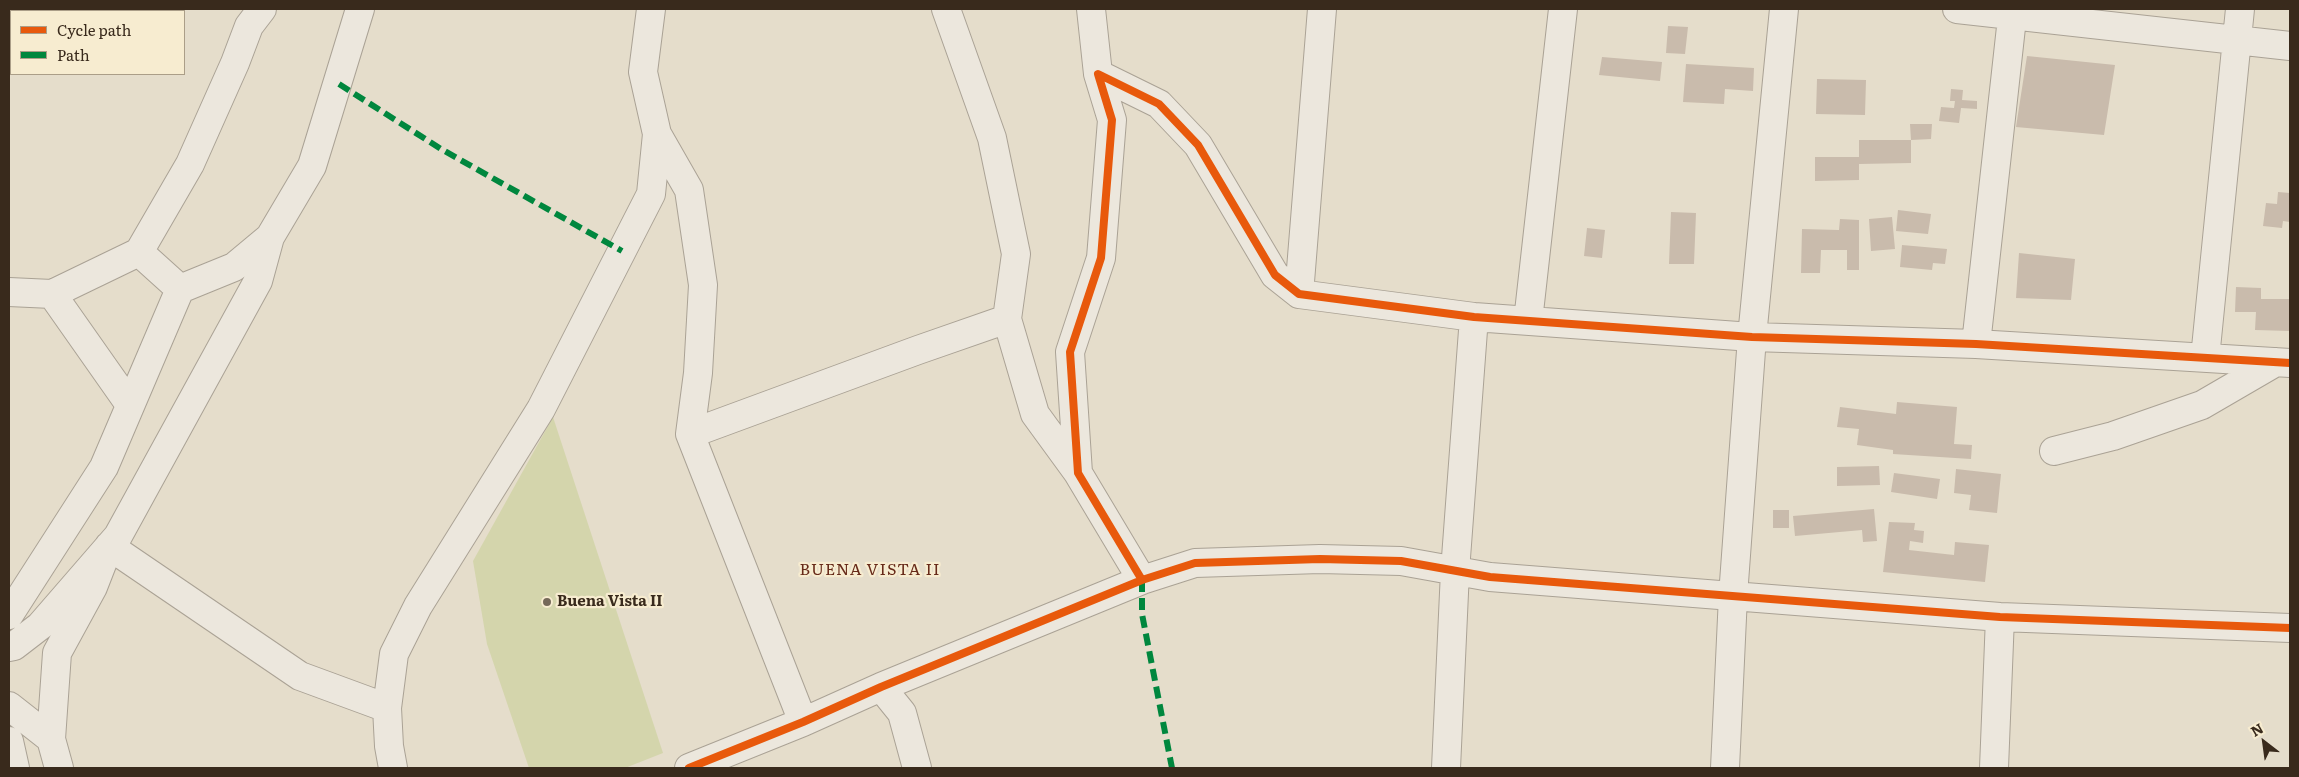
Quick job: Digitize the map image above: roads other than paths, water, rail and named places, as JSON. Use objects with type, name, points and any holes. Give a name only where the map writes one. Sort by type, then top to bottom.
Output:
[{"type":"street","points":[[9,292],[52,294],[139,252],[190,164],[235,63],[249,26],[262,9]]},
{"type":"street","points":[[9,647],[14,646],[40,626],[118,536],[258,281],[270,237],[312,166],[360,9]]},
{"type":"street","points":[[652,9],[642,72],[657,134],[689,190],[703,286],[698,372],[690,434],[803,722]]},
{"type":"street","points":[[946,9],[992,138],[1016,254],[1007,319],[1035,414],[1078,473],[1142,580]]},
{"type":"street","points":[[1078,473],[1070,352],[1101,258],[1112,120],[1098,74],[1091,9]]},
{"type":"street","points":[[1299,294],[1322,9]]},
{"type":"street","points":[[1528,321],[1563,9]]},
{"type":"street","points":[[1725,768],[1733,596],[1752,337],[1784,9]]},
{"type":"street","points":[[1957,9],[2012,11],[2237,41],[2290,46]]},
{"type":"street","points":[[2205,358],[2240,9]]},
{"type":"street","points":[[1976,344],[2012,11]]},
{"type":"street","points":[[1098,74],[1159,104],[1198,144],[1275,275],[1299,294],[1474,317],[1752,337],[1976,344],[2283,363]]},
{"type":"street","points":[[393,768],[389,746],[387,708],[394,654],[418,606],[541,409],[651,194],[657,134]]},
{"type":"street","points":[[9,615],[104,467],[180,289],[234,267],[270,237]]},
{"type":"street","points":[[139,252],[180,289]]},
{"type":"street","points":[[52,294],[130,405]]},
{"type":"street","points":[[1446,768],[1454,571],[1474,317]]},
{"type":"street","points":[[690,434],[1007,319]]},
{"type":"street","points":[[2054,451],[2113,436],[2202,405],[2283,363]]},
{"type":"street","points":[[109,546],[300,676],[387,708]]},
{"type":"street","points":[[59,768],[51,739],[57,653],[93,588],[109,546]]},
{"type":"street","points":[[692,768],[803,722],[880,687],[1142,580],[1195,563],[1320,559],[1402,561],[1490,577],[2000,618],[2290,628]]},
{"type":"street","points":[[1994,768],[2000,618]]},
{"type":"street","points":[[880,687],[902,713],[917,768]]},
{"type":"street","points":[[9,706],[51,739]]},
{"type":"street","points":[[9,741],[15,768]]},
{"type":"place","name":"Buena Vista II","points":[[547,602]]},
{"type":"district","name":"BUENA VISTA II","points":[[870,570]]}]
